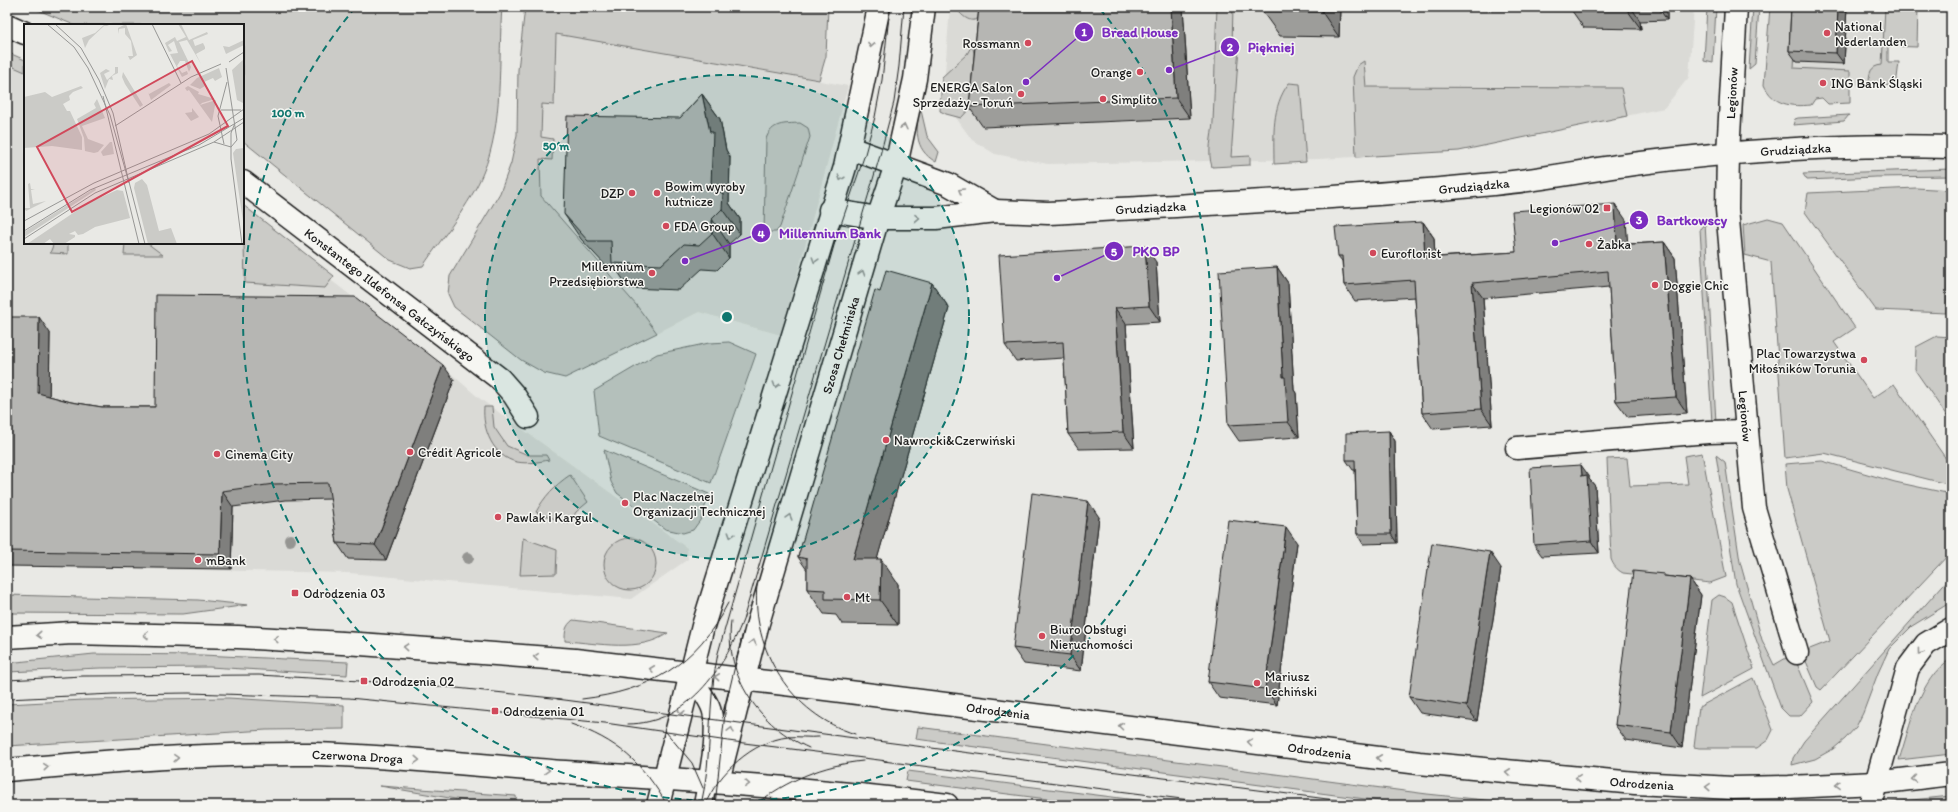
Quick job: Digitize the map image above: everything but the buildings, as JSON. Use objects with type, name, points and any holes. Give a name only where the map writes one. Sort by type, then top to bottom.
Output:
[{"type":"street","points":[[658,805],[666,778],[690,674],[743,494],[850,148],[879,7]]},
{"type":"street","name":"Szosa Chełmińska","points":[[713,781],[744,680],[758,623],[878,218],[896,166],[916,78],[924,7]]},
{"type":"street","name":"Legionów","points":[[1736,7],[1728,154],[1727,209],[1754,508],[1797,653]]},
{"type":"street","points":[[7,25],[24,33]]},
{"type":"street","name":"Grudziądzka","points":[[830,210],[878,218],[936,218],[995,211],[1048,213],[1410,192],[1497,184],[1634,164],[1728,154],[1847,148],[1951,147]]},
{"type":"street","name":"Grudziądzka","points":[[850,148],[948,184],[995,211]]},
{"type":"street","name":"Konstantego Ildefonsa Gałczyńskiego","points":[[244,183],[500,379],[514,395],[528,417]]},
{"type":"street","points":[[1517,448],[1708,432],[1747,431]]},
{"type":"street","points":[[1870,805],[1908,668],[1926,644],[1951,629]]},
{"type":"street","points":[[7,638],[72,633],[320,641],[575,660],[690,674]]},
{"type":"street","name":"Odrodzenia","points":[[690,674],[1419,763],[1635,783],[1733,788],[1876,784],[1951,774]]},
{"type":"street","name":"Czerwona Droga","points":[[7,770],[199,756],[314,754],[435,760],[544,770],[713,781]]},
{"type":"street","points":[[713,781],[781,786],[947,805]]},
{"type":"lane","points":[[690,674],[711,707],[714,720],[713,781],[703,805]]},
{"type":"lane","name":"Szosa Chełmińska","points":[[714,720],[744,680]]},
{"type":"shaded area","points":[[31,7],[502,7],[499,92],[490,154],[478,185],[455,221],[423,266],[410,268],[390,260],[244,142],[244,24],[72,24]]},
{"type":"shaded area","points":[[525,7],[828,7],[826,56],[819,80],[556,34],[554,105],[542,104],[541,137],[553,139],[552,160],[540,159],[541,196],[637,306],[657,333],[565,378],[544,373],[521,360],[454,307],[448,294],[450,276],[500,193],[511,163],[517,135],[518,70]]},
{"type":"shaded area","points":[[950,7],[1694,7],[1689,77],[1664,108],[1459,151],[1319,159],[1048,164],[995,154],[972,140],[949,108],[944,85]]},
{"type":"shaded area","points":[[955,7],[985,7],[979,18],[972,20],[963,16]]},
{"type":"shaded area","points":[[1217,7],[1233,7],[1232,45],[1239,46],[1231,157],[1250,156],[1250,165],[1212,167],[1210,150],[1213,122]]},
{"type":"shaded area","points":[[1707,7],[1716,7],[1713,63],[1704,61]]},
{"type":"shaded area","points":[[1753,7],[1759,7],[1755,64],[1749,69]]},
{"type":"shaded area","points":[[1770,7],[1797,7],[1794,68],[1850,71],[1850,103],[1828,104],[1822,98],[1815,99],[1811,105],[1796,106],[1783,103],[1772,97],[1764,85]]},
{"type":"shaded area","points":[[1771,7],[1889,7],[1882,86],[1767,82]]},
{"type":"shaded area","points":[[1885,7],[1918,7],[1917,47],[1888,46],[1888,62],[1899,62],[1896,86],[1869,84],[1871,71],[1875,67],[1882,65]]},
{"type":"shaded area","points":[[556,33],[848,86],[781,335],[699,312],[657,333],[637,306],[541,196],[540,159],[552,160],[541,138],[542,103],[554,105]]},
{"type":"shaded area","points":[[972,45],[976,61],[973,105],[961,118],[940,111],[942,77],[967,54]]},
{"type":"shaded area","points":[[7,52],[24,60],[24,72],[7,64]]},
{"type":"shaded area","name":"Cinema City","points":[[7,57],[24,65],[24,244],[244,244],[244,214],[439,363],[479,398],[687,548],[688,559],[631,599],[349,573],[7,566]]},
{"type":"shaded area","points":[[1364,61],[1366,87],[1621,88],[1627,116],[1459,151],[1356,157],[1353,77],[1358,65]]},
{"type":"shaded area","points":[[1289,83],[1300,84],[1306,162],[1274,164],[1274,132],[1276,112],[1283,92]]},
{"type":"shaded area","points":[[920,106],[927,136],[939,152],[936,162],[923,151],[918,137],[917,130]]},
{"type":"shaded area","points":[[1849,115],[1844,121],[1793,125],[1795,119],[1798,118]]},
{"type":"shaded area","points":[[800,123],[808,128],[810,137],[780,227],[776,232],[764,232],[766,139],[772,129],[779,125]]},
{"type":"shaded area","points":[[1951,169],[1951,176],[1807,180],[1803,174]]},
{"type":"shaded area","points":[[1916,188],[1951,190],[1951,267],[1948,267],[1946,313],[1876,310],[1805,212],[1808,193]]},
{"type":"shaded area","points":[[244,206],[334,276],[325,288],[245,283]]},
{"type":"shaded area","points":[[1768,218],[1783,222],[1855,328],[1834,342],[1873,398],[1894,384],[1951,466],[1951,485],[1824,453],[1785,458],[1771,262],[1745,255],[1743,225]]},
{"type":"shaded area","points":[[1705,223],[1716,423],[1712,423],[1700,229]]},
{"type":"shaded area","points":[[54,244],[68,244],[68,254],[50,253]]},
{"type":"shaded area","points":[[125,244],[148,244],[163,255],[124,255]]},
{"type":"shaded area","points":[[1937,336],[1951,337],[1951,422],[1915,370],[1916,347]]},
{"type":"shaded area","points":[[729,342],[756,354],[711,483],[599,436],[594,391],[657,354],[709,343]]},
{"type":"shaded area","points":[[484,407],[492,407],[494,427],[507,446],[528,455],[546,455],[549,460],[521,463],[509,459],[501,454],[495,448],[487,433]]},
{"type":"shaded area","points":[[604,450],[709,494],[701,519],[693,530],[683,533],[665,529],[617,493],[611,482]]},
{"type":"shaded area","points":[[1702,453],[1726,577],[1710,583],[1621,572],[1611,559],[1607,459],[1627,458],[1630,486],[1688,484],[1684,456]]},
{"type":"shaded area","points":[[1716,455],[1725,462],[1740,562],[1762,640],[1774,665],[1793,654],[1813,702],[1800,716],[1789,716],[1781,708],[1736,584]]},
{"type":"shaded area","points":[[1822,461],[1895,482],[1951,494],[1951,552],[1821,690],[1817,687],[1802,652],[1830,641],[1787,489],[1785,464]]},
{"type":"shaded area","points":[[570,475],[588,502],[576,512],[569,524],[536,512],[550,492]]},
{"type":"shaded area","points":[[523,538],[557,550],[556,574],[520,575]]},
{"type":"shaded area","points":[[630,538],[640,540],[648,546],[654,554],[656,564],[654,574],[648,582],[640,588],[630,590],[620,588],[612,582],[606,574],[604,564],[606,554],[612,546],[620,540]]},
{"type":"shaded area","points":[[1951,576],[1951,602],[1912,626],[1889,649],[1856,727],[1833,749],[1815,759],[1792,765],[1793,758],[1804,741]]},
{"type":"shaded area","points":[[7,595],[198,600],[248,605],[183,614],[7,613]]},
{"type":"shaded area","points":[[1719,595],[1732,602],[1754,669],[1700,698],[1712,600]]},
{"type":"shaded area","points":[[573,620],[668,633],[645,643],[632,645],[605,645],[565,641],[566,629]]},
{"type":"shaded area","points":[[94,654],[202,655],[348,662],[347,675],[209,667],[100,668],[7,672],[7,663]]},
{"type":"shaded area","points":[[1951,659],[1951,754],[1899,760],[1917,704],[1923,691],[1940,667]]},
{"type":"shaded area","points":[[1753,678],[1773,730],[1768,740],[1757,748],[1694,747],[1699,707]]},
{"type":"shaded area","points":[[228,698],[344,705],[344,729],[266,730],[7,746],[7,704],[84,700]]},
{"type":"shaded area","points":[[918,727],[1427,794],[1533,805],[1410,805],[916,739]]},
{"type":"shaded area","points":[[908,771],[1175,805],[1094,805],[906,781]]},
{"type":"shaded area","points":[[380,786],[516,796],[517,805],[490,805]]},
{"type":"shaded area","points":[[1951,796],[1951,802],[1918,805],[1879,805],[1882,803]]},
{"type":"tram line","points":[[701,805],[705,786],[712,691],[718,653],[835,242],[865,154],[875,117],[882,80],[890,7]]},
{"type":"tram line","points":[[628,724],[649,722],[668,715],[685,704],[714,674],[735,639],[743,620],[879,159],[894,102],[899,66],[904,7]]},
{"type":"tram line","points":[[757,585],[757,609],[761,633],[768,655],[780,676],[794,695],[812,711],[832,725],[855,734]]},
{"type":"tram line","points":[[582,699],[629,689],[650,681],[668,671],[686,659],[701,643],[715,625],[728,603]]},
{"type":"tram line","points":[[731,621],[730,642],[733,661],[740,680],[749,697],[761,713],[775,727],[791,739],[809,748]]},
{"type":"tram line","points":[[715,805],[726,704],[743,632]]},
{"type":"tram line","points":[[7,680],[83,676],[259,675],[427,685],[562,699]]},
{"type":"tram line","points":[[7,699],[113,694],[189,693],[349,698],[605,723],[728,741],[887,761]]},
{"type":"tram line","points":[[557,699],[1374,805]]},
{"type":"tram line","points":[[571,724],[602,738],[627,755],[648,777],[667,805]]},
{"type":"tram line","points":[[666,732],[692,763],[703,788]]},
{"type":"tram line","points":[[705,805],[711,793],[728,770],[738,760],[750,752],[762,745],[788,737],[819,737]]},
{"type":"tram line","points":[[755,805],[780,788],[806,775],[834,766],[863,761]]},
{"type":"tram line","points":[[883,761],[1229,805]]},
{"type":"place","name":"National Nederlanden","points":[[1827,33]]},
{"type":"place","name":"Rossmann","points":[[1028,43]]},
{"type":"place","name":"Piękniej","points":[[1169,70]]},
{"type":"place","name":"Orange","points":[[1140,72]]},
{"type":"place","name":"Bread House","points":[[1026,82]]},
{"type":"place","name":"ING Bank Śląski","points":[[1823,83]]},
{"type":"place","name":"ENERGA Salon Sprzedaży - Toruń","points":[[1021,94]]},
{"type":"place","name":"Simplito","points":[[1103,99]]},
{"type":"place","name":"DZP","points":[[632,193]]},
{"type":"place","name":"Bowim wyroby hutnicze","points":[[657,193]]},
{"type":"place","name":"Legionów 02","points":[[1607,208]]},
{"type":"place","name":"FDA Group","points":[[666,226]]},
{"type":"place","name":"Bartkowscy","points":[[1555,243]]},
{"type":"place","name":"Żabka","points":[[1589,244]]},
{"type":"place","name":"Euroflorist","points":[[1373,253]]},
{"type":"place","name":"Millennium Bank","points":[[685,261]]},
{"type":"place","name":"Millennium Przedsiębiorstwa","points":[[652,273]]},
{"type":"place","name":"PKO BP","points":[[1057,278]]},
{"type":"place","name":"Doggie Chic","points":[[1655,285]]},
{"type":"place","name":"Plac Towarzystwa Miłośników Torunia","points":[[1864,360]]},
{"type":"place","name":"Nawrocki&Czerwiński","points":[[886,440]]},
{"type":"place","name":"Crédit Agricole","points":[[410,452]]},
{"type":"place","name":"Cinema City","points":[[217,454]]},
{"type":"place","name":"Plac Naczelnej Organizacji Technicznej","points":[[625,503]]},
{"type":"place","name":"Pawlak i Kargul","points":[[498,517]]},
{"type":"place","name":"mBank","points":[[198,560]]},
{"type":"place","name":"Odrodzenia 03","points":[[295,593]]},
{"type":"place","name":"Mt","points":[[847,597]]},
{"type":"place","name":"Biuro Obsługi Nieruchomości","points":[[1042,636]]},
{"type":"place","name":"Odrodzenia 02","points":[[364,681]]},
{"type":"place","name":"Mariusz Lechiński","points":[[1257,683]]},
{"type":"place","name":"Odrodzenia 01","points":[[495,711]]}]
